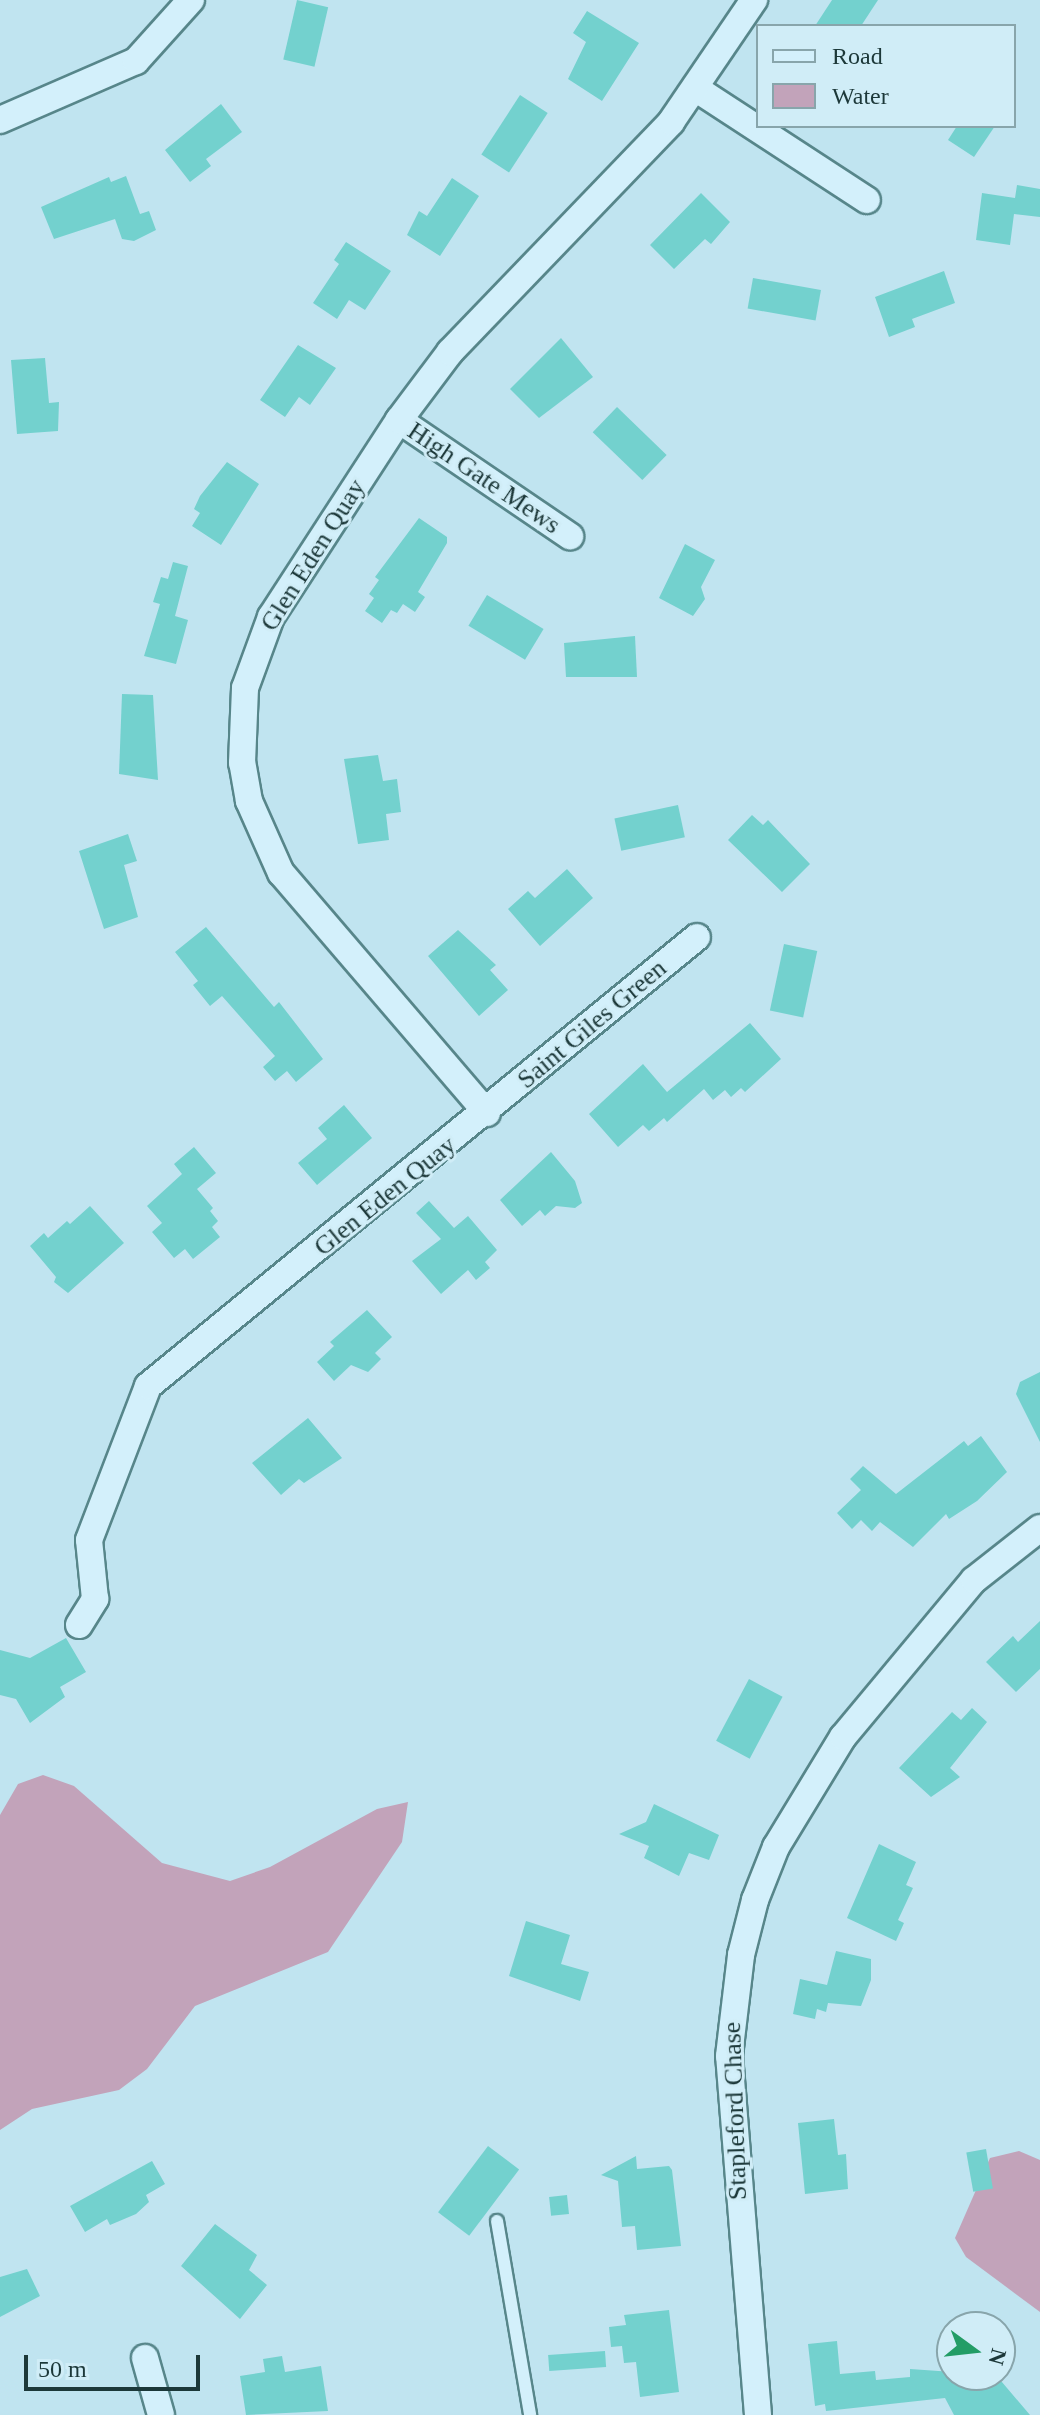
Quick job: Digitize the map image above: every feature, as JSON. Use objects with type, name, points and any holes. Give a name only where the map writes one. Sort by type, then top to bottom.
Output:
[{"type":"street","points":[[0,120],[136,61],[191,0]]},
{"type":"street","name":"Glen Eden Quay","points":[[79,1625],[95,1599],[89,1540],[148,1386],[487,1113],[281,873],[249,801],[242,763],[245,688],[271,617],[399,420],[450,352],[628,169],[695,88],[754,0]]},
{"type":"street","points":[[695,88],[756,128]]},
{"type":"street","points":[[756,128],[867,200]]},
{"type":"street","name":"High Gate Mews","points":[[399,420],[570,536]]},
{"type":"street","name":"Saint Giles Green","points":[[487,1113],[697,937]]},
{"type":"street","name":"Stapleford Chase","points":[[758,2415],[729,2056],[741,1955],[755,1900],[776,1847],[843,1737],[974,1580],[1040,1528]]},
{"type":"street","points":[[145,2358],[161,2415]]},
{"type":"lane","points":[[497,2221],[530,2415]]},
{"type":"water","points":[[43,1775],[74,1786],[162,1863],[230,1881],[270,1867],[377,1809],[408,1802],[402,1842],[328,1952],[195,2006],[147,2069],[119,2090],[32,2109],[0,2130],[0,1815],[18,1784]]},
{"type":"water","points":[[1019,2151],[1040,2160],[1040,2312],[966,2257],[955,2238],[990,2158]]},
{"type":"building","points":[[297,0],[328,7],[314,67],[283,59]]},
{"type":"building","points":[[832,0],[878,0],[862,24],[816,24]]},
{"type":"building","points":[[587,11],[639,43],[602,101],[568,79],[586,42],[573,33]]},
{"type":"building","points":[[520,95],[548,113],[509,173],[481,155]]},
{"type":"building","points":[[221,104],[242,132],[206,159],[211,166],[190,182],[165,150]]},
{"type":"building","points":[[956,128],[994,128],[974,157],[948,140]]},
{"type":"building","points":[[126,176],[140,214],[149,211],[156,230],[134,241],[122,239],[115,219],[54,239],[41,207],[109,177],[111,182]]},
{"type":"building","points":[[452,178],[479,196],[440,256],[407,235],[419,211],[427,216]]},
{"type":"building","points":[[1017,185],[1040,189],[1040,217],[1014,214],[1010,245],[976,240],[982,193],[1015,198]]},
{"type":"building","points":[[701,193],[730,222],[711,244],[705,239],[674,269],[650,245]]},
{"type":"building","points":[[346,242],[391,271],[365,310],[349,300],[337,319],[313,303],[339,264],[334,260]]},
{"type":"building","points":[[944,271],[955,303],[912,319],[915,327],[889,337],[875,297]]},
{"type":"building","points":[[753,278],[821,290],[816,321],[748,309]]},
{"type":"building","points":[[561,338],[593,377],[539,418],[510,389]]},
{"type":"building","points":[[298,345],[336,368],[310,405],[299,397],[285,417],[260,400]]},
{"type":"building","points":[[45,358],[49,403],[59,402],[58,431],[17,434],[11,360]]},
{"type":"building","points":[[617,407],[667,455],[642,480],[593,432]]},
{"type":"building","points":[[227,462],[259,484],[221,545],[192,526],[200,513],[194,509],[200,496]]},
{"type":"building","points":[[419,518],[447,537],[447,543],[418,592],[425,597],[415,612],[403,604],[397,613],[391,610],[382,623],[365,611],[374,598],[369,594],[379,580],[375,577]]},
{"type":"building","points":[[685,544],[715,560],[701,587],[705,599],[693,616],[659,598]]},
{"type":"building","points":[[173,562],[188,566],[175,616],[188,620],[176,664],[144,656],[160,604],[153,602],[161,577],[168,579]]},
{"type":"building","points":[[487,595],[544,629],[525,660],[468,626]]},
{"type":"building","points":[[635,636],[637,677],[566,677],[564,643]]},
{"type":"building","points":[[122,694],[153,695],[158,780],[119,774]]},
{"type":"building","points":[[378,755],[383,781],[397,779],[401,812],[386,814],[389,840],[358,844],[344,759]]},
{"type":"building","points":[[678,805],[685,837],[621,851],[614,819]]},
{"type":"building","points":[[752,815],[763,825],[768,820],[810,864],[782,892],[728,840]]},
{"type":"building","points":[[128,834],[137,861],[124,865],[138,917],[104,929],[79,851]]},
{"type":"building","points":[[567,869],[593,898],[540,946],[508,909],[528,891],[535,898]]},
{"type":"building","points":[[206,927],[274,1007],[279,1002],[323,1059],[296,1082],[287,1071],[275,1081],[263,1067],[275,1056],[222,996],[210,1006],[193,985],[198,981],[175,952]]},
{"type":"building","points":[[458,930],[496,965],[490,970],[508,990],[479,1016],[428,956]]},
{"type":"building","points":[[784,944],[817,951],[803,1018],[770,1011]]},
{"type":"building","points":[[750,1023],[781,1059],[745,1092],[741,1088],[731,1097],[725,1090],[713,1100],[704,1089],[667,1122],[664,1118],[649,1131],[643,1125],[618,1147],[589,1114],[643,1064],[667,1092]]},
{"type":"building","points":[[344,1105],[372,1138],[317,1185],[298,1163],[327,1139],[318,1128]]},
{"type":"building","points":[[194,1147],[216,1173],[197,1189],[213,1208],[210,1211],[218,1221],[212,1227],[220,1237],[193,1259],[185,1249],[174,1258],[152,1232],[162,1223],[147,1206],[182,1174],[174,1164]]},
{"type":"building","points":[[551,1152],[575,1181],[582,1203],[575,1208],[556,1206],[545,1216],[540,1210],[522,1226],[500,1200]]},
{"type":"building","points":[[429,1201],[454,1228],[468,1216],[497,1250],[485,1262],[490,1268],[476,1280],[468,1270],[441,1294],[412,1261],[441,1239],[416,1213]]},
{"type":"building","points":[[90,1206],[124,1243],[68,1293],[54,1282],[56,1277],[30,1246],[44,1233],[48,1238],[67,1221],[70,1224]]},
{"type":"building","points":[[367,1310],[392,1337],[375,1353],[381,1359],[368,1372],[351,1365],[334,1381],[317,1362],[334,1346],[330,1342]]},
{"type":"building","points":[[1040,1372],[1040,1442],[1016,1394],[1020,1382]]},
{"type":"building","points":[[308,1418],[342,1458],[304,1483],[299,1479],[281,1495],[252,1463]]},
{"type":"building","points":[[981,1436],[1007,1472],[977,1501],[949,1519],[946,1514],[913,1547],[880,1522],[872,1531],[861,1520],[852,1529],[837,1513],[861,1490],[850,1479],[863,1466],[896,1494],[964,1441],[968,1446]]},
{"type":"building","points":[[1040,1621],[1040,1669],[1016,1692],[986,1662],[1013,1636],[1018,1642]]},
{"type":"building","points":[[66,1638],[86,1672],[60,1687],[65,1697],[30,1723],[16,1699],[0,1695],[0,1650],[30,1658]]},
{"type":"building","points":[[749,1679],[783,1697],[750,1759],[716,1741]]},
{"type":"building","points":[[972,1708],[987,1722],[950,1768],[960,1777],[931,1797],[899,1768],[952,1712],[961,1720]]},
{"type":"building","points":[[654,1804],[719,1835],[709,1860],[689,1853],[679,1876],[644,1858],[649,1846],[619,1834],[646,1822]]},
{"type":"building","points":[[879,1844],[916,1862],[906,1885],[913,1888],[898,1920],[904,1923],[896,1941],[847,1918]]},
{"type":"building","points":[[526,1921],[570,1935],[561,1964],[589,1972],[580,2001],[509,1976]]},
{"type":"building","points":[[836,1951],[871,1959],[871,1980],[861,2006],[828,2003],[826,2012],[817,2009],[815,2019],[793,2014],[800,1979],[827,1985]]},
{"type":"building","points":[[834,2119],[838,2155],[846,2154],[848,2189],[805,2194],[798,2123]]},
{"type":"building","points":[[488,2146],[519,2169],[469,2236],[438,2212]]},
{"type":"building","points":[[986,2149],[993,2188],[973,2192],[966,2152]]},
{"type":"building","points":[[636,2156],[637,2169],[669,2166],[672,2170],[681,2246],[637,2250],[635,2226],[622,2227],[618,2181],[601,2175]]},
{"type":"building","points":[[152,2161],[165,2184],[146,2195],[149,2202],[136,2214],[110,2225],[107,2219],[85,2232],[70,2206]]},
{"type":"building","points":[[567,2195],[569,2214],[551,2216],[549,2197]]},
{"type":"building","points":[[215,2224],[257,2255],[249,2270],[267,2285],[240,2319],[181,2266]]},
{"type":"building","points":[[27,2269],[40,2296],[0,2317],[0,2277]]},
{"type":"building","points":[[669,2310],[679,2392],[640,2397],[636,2362],[624,2363],[622,2346],[611,2347],[609,2327],[626,2325],[624,2315]]},
{"type":"building","points":[[837,2341],[840,2374],[875,2371],[876,2380],[910,2377],[910,2369],[936,2371],[936,2391],[1010,2391],[1030,2415],[954,2415],[945,2398],[826,2411],[825,2404],[815,2406],[808,2344]]},
{"type":"building","points":[[605,2351],[606,2367],[549,2371],[548,2355]]},
{"type":"building","points":[[282,2356],[285,2372],[321,2366],[328,2411],[246,2415],[240,2376],[265,2372],[263,2359]]}]
